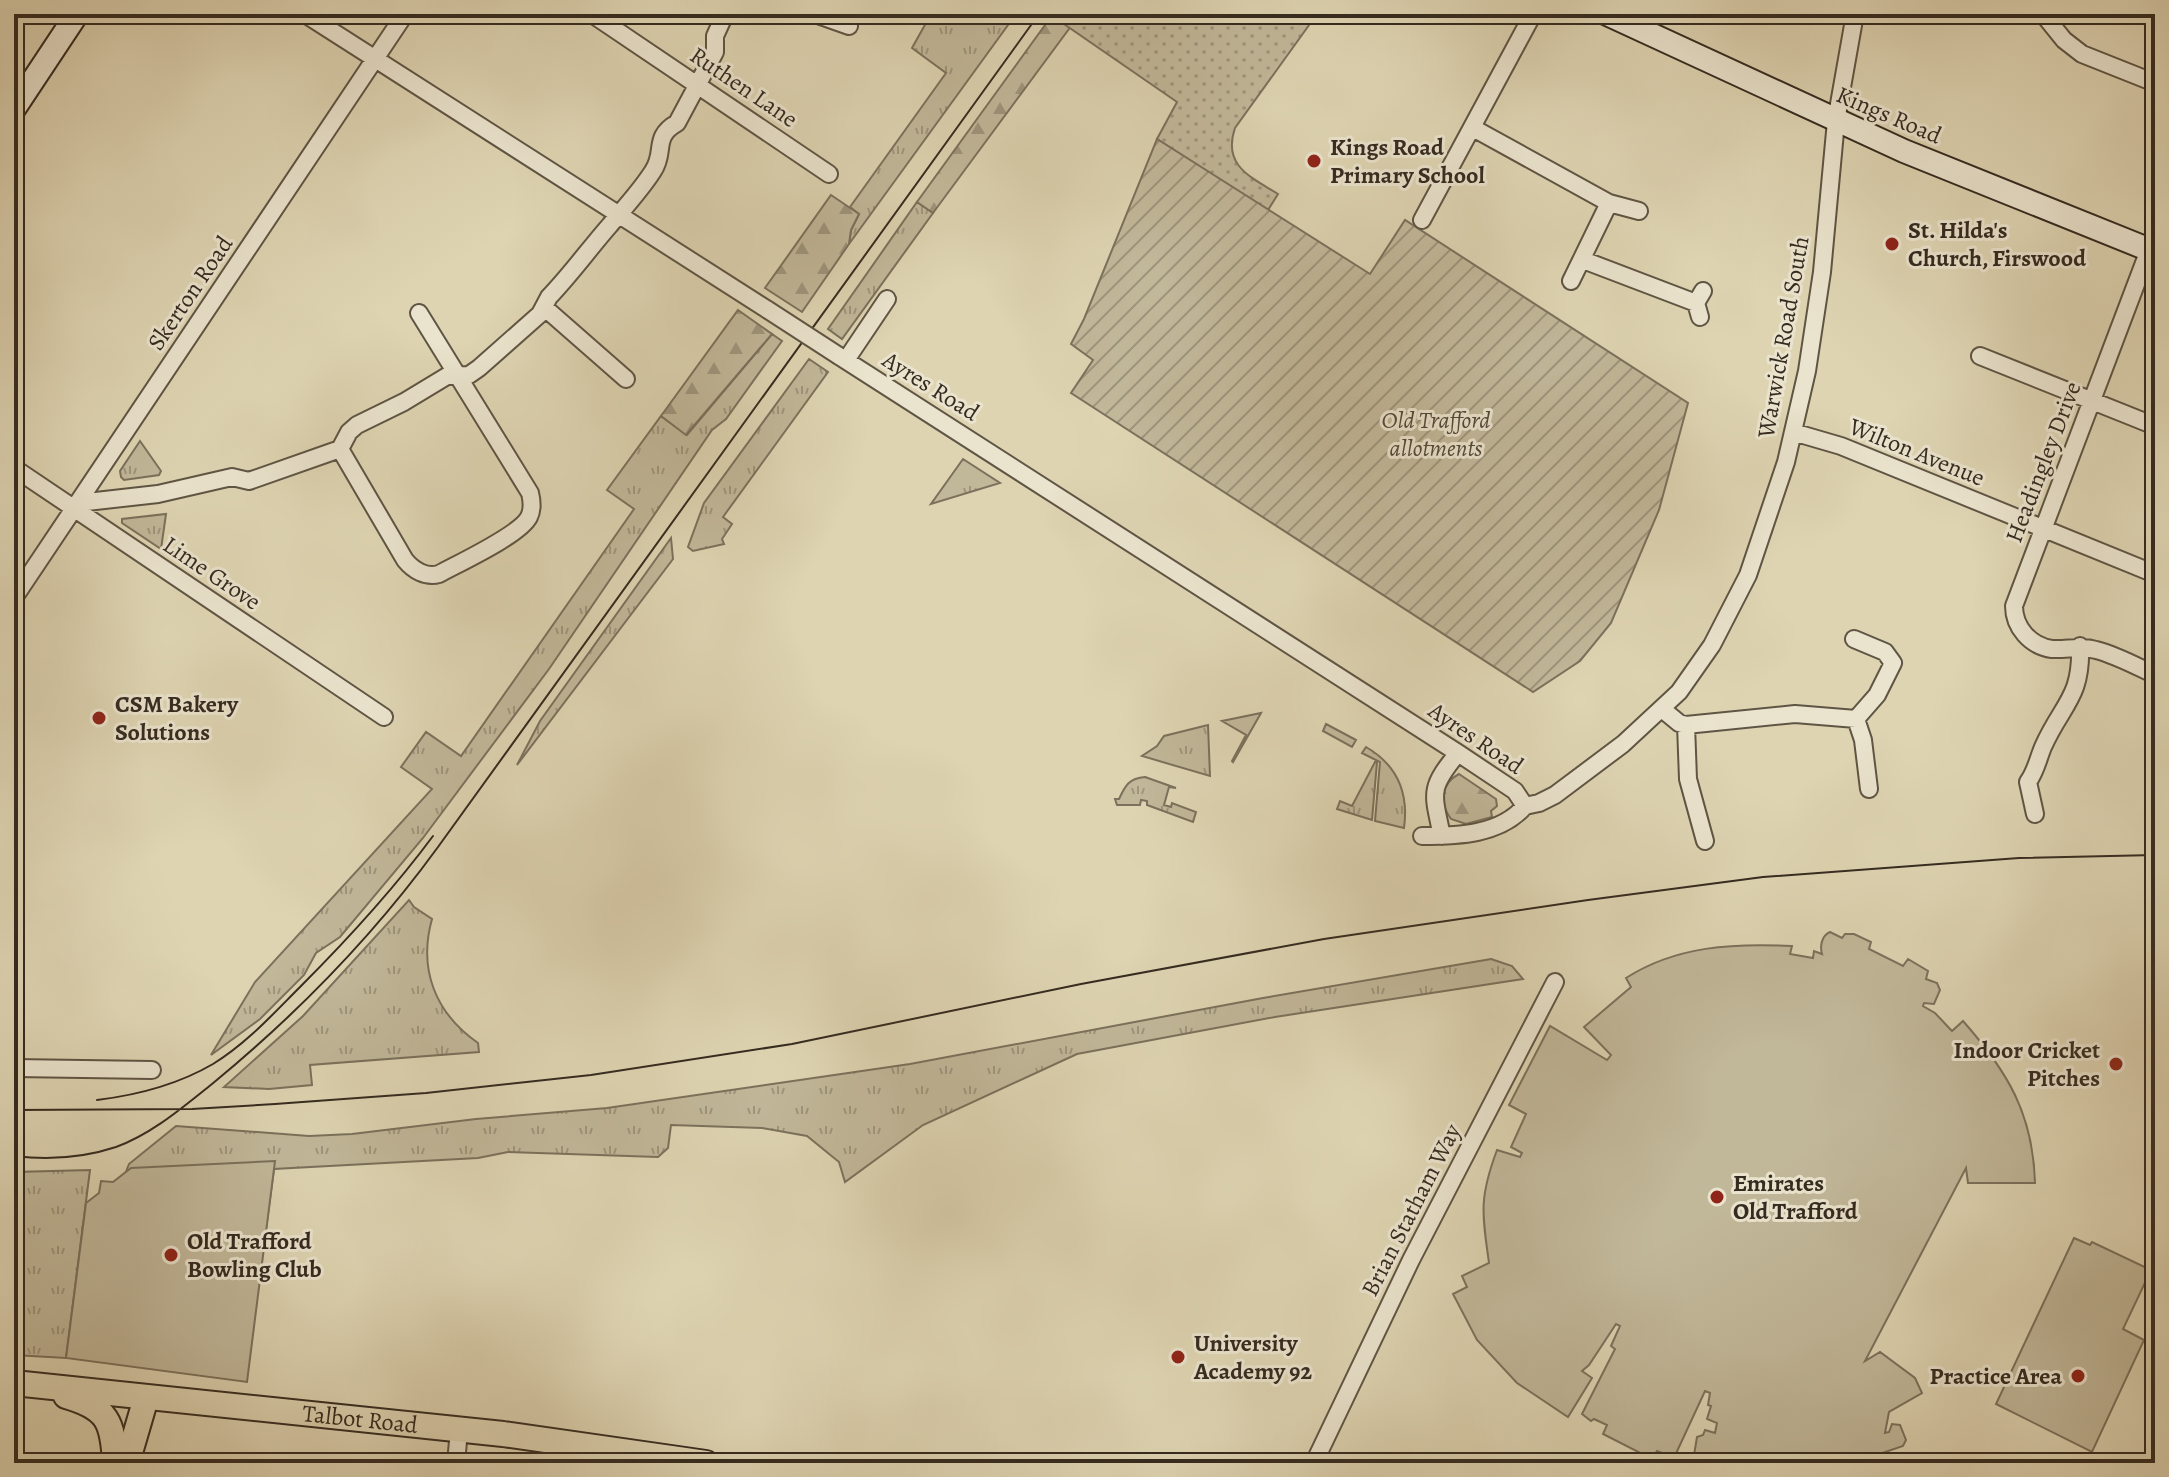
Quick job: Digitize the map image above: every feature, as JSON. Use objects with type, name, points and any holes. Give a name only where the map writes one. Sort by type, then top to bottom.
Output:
[{"type":"main road","name":"Talbot Road","points":[[20,1384],[459,1430],[706,1463]]},
{"type":"main road","points":[[20,1384],[83,1401],[103,1413],[112,1430],[115,1463]]},
{"type":"main road","points":[[127,1463],[146,1398]]},
{"type":"street","points":[[14,109],[77,14]]},
{"type":"street","name":"Ayres Road","points":[[305,14],[1458,753],[1515,791],[1525,806]]},
{"type":"street","name":"Skerton Road","points":[[14,598],[405,14]]},
{"type":"street","name":"Ruthen Lane","points":[[592,14],[829,174]]},
{"type":"street","points":[[76,506],[158,494],[232,477],[249,481],[340,449],[349,432],[357,425],[447,376],[469,375],[489,361],[545,308],[549,297],[652,174],[660,159],[659,141],[667,129],[677,123],[698,85],[715,52],[715,36],[725,14]]},
{"type":"street","points":[[815,14],[849,26]]},
{"type":"street","points":[[1422,220],[1533,14]]},
{"type":"street","name":"Kings Road","points":[[1607,14],[1836,121],[2153,245]]},
{"type":"street","name":"Warwick Road South","points":[[1422,836],[1483,831],[1516,817],[1525,806],[1555,795],[1623,744],[1662,709],[1696,670],[1735,602],[1770,512],[1793,432],[1817,310],[1836,121],[1855,14]]},
{"type":"street","points":[[2043,14],[2064,40],[2082,54],[2155,83]]},
{"type":"street","points":[[1473,128],[1609,203],[1639,211]]},
{"type":"street","points":[[1571,281],[1609,203]]},
{"type":"street","name":"Headingley Drive","points":[[2153,245],[2014,606],[2016,624],[2043,647],[2080,646],[2101,651],[2155,675]]},
{"type":"street","points":[[1583,260],[1700,304]]},
{"type":"street","points":[[842,358],[887,299]]},
{"type":"street","points":[[545,308],[626,379]]},
{"type":"street","points":[[340,449],[405,560],[415,570],[428,575],[439,574],[508,536],[530,514],[530,493],[419,313]]},
{"type":"street","points":[[1980,356],[2155,426]]},
{"type":"street","name":"Wilton Avenue","points":[[1793,432],[1841,446],[2155,574]]},
{"type":"street","name":"Lime Grove","points":[[14,468],[76,506],[384,717]]},
{"type":"street","points":[[1854,639],[1885,652],[1893,663],[1877,695],[1856,719]]},
{"type":"street","points":[[2035,814],[2028,782],[2035,772],[2043,746],[2077,686],[2081,670],[2080,646]]},
{"type":"street","points":[[1662,709],[1686,725],[1795,714],[1856,719]]},
{"type":"street","points":[[1856,719],[1863,740],[1869,789]]},
{"type":"street","points":[[1686,725],[1688,779],[1705,841]]},
{"type":"street","points":[[1442,836],[1434,792],[1440,774],[1458,753]]},
{"type":"street","name":"Brian Statham Way","points":[[1314,1463],[1411,1260],[1555,982]]},
{"type":"street","points":[[14,1068],[152,1070]]},
{"type":"street","points":[[456,1463],[459,1430]]},
{"type":"green space","points":[[931,14],[1016,14],[849,244],[851,230],[859,214],[850,207],[946,73],[912,48]]},
{"type":"green space","points":[[1053,14],[1080,14],[933,213],[917,202]]},
{"type":"green space","points":[[1072,14],[1317,14],[1235,128],[1232,152],[1236,161],[1249,176],[1278,194],[1268,210],[1157,139],[1177,102],[1064,24]]},
{"type":"green space","name":"Old Trafford allotments","points":[[1157,139],[1370,274],[1405,220],[1688,403],[1659,510],[1611,623],[1580,661],[1533,692],[1071,393],[1093,360],[1071,344]]},
{"type":"green space","points":[[831,195],[859,214],[851,230],[849,244],[802,312],[765,288]]},
{"type":"green space","points":[[917,202],[933,213],[842,339],[828,329]]},
{"type":"green space","points":[[738,310],[772,334],[686,435],[661,416]]},
{"type":"green space","points":[[772,334],[782,341],[726,419],[712,430],[549,669],[423,838],[340,937],[316,953],[304,975],[260,1019],[211,1055],[255,982],[432,789],[401,767],[426,732],[461,756],[634,509],[607,490],[661,416],[687,435]]},
{"type":"green space","points":[[809,359],[828,372],[723,517],[732,524],[722,539],[724,544],[693,551],[688,547],[704,503]]},
{"type":"green space","points":[[140,441],[161,471],[159,475],[124,480],[120,471]]},
{"type":"green space","points":[[963,459],[1000,483],[931,504]]},
{"type":"green space","points":[[166,514],[161,549],[122,523],[122,519]]},
{"type":"green space","points":[[671,538],[673,559],[517,765],[540,721]]},
{"type":"green space","points":[[1261,713],[1233,762],[1246,735],[1222,721]]},
{"type":"green space","points":[[1326,724],[1356,740],[1352,747],[1323,731]]},
{"type":"green space","points":[[1208,725],[1210,776],[1142,756],[1157,746],[1164,736]]},
{"type":"green space","points":[[1366,747],[1386,762],[1398,781],[1405,803],[1404,828],[1375,821],[1380,762],[1362,753]]},
{"type":"green space","points":[[1375,762],[1372,820],[1337,809],[1340,801],[1352,806]]},
{"type":"green space","points":[[1459,774],[1496,799],[1497,806],[1491,811],[1492,817],[1466,824],[1451,819],[1443,794],[1448,783]]},
{"type":"green space","points":[[1145,777],[1176,788],[1169,787],[1164,805],[1171,807],[1172,803],[1196,812],[1193,822],[1147,805],[1147,801],[1141,800],[1140,805],[1117,805],[1115,799],[1119,799],[1128,784]]},
{"type":"green space","points":[[409,900],[432,919],[427,955],[429,972],[441,1004],[463,1031],[478,1043],[479,1052],[310,1065],[312,1085],[269,1089],[224,1087],[303,1016]]},
{"type":"green space","name":"Emirates Old Trafford","points":[[1830,932],[1842,938],[1845,934],[1854,934],[1871,942],[1869,949],[1903,966],[1908,959],[1928,971],[1926,979],[1937,983],[1940,990],[1934,1004],[1924,1003],[1923,1006],[1935,1013],[1952,1031],[1963,1021],[1993,1058],[2015,1095],[2029,1136],[2035,1183],[1968,1183],[1966,1168],[1865,1361],[1880,1352],[1915,1378],[1922,1393],[1889,1412],[1885,1433],[1889,1432],[1892,1424],[1900,1425],[1906,1440],[1903,1446],[1853,1463],[1710,1463],[1694,1455],[1697,1437],[1703,1435],[1705,1430],[1715,1433],[1717,1423],[1707,1419],[1711,1406],[1708,1405],[1710,1393],[1705,1391],[1673,1460],[1662,1457],[1662,1453],[1657,1451],[1652,1459],[1603,1434],[1607,1425],[1594,1419],[1591,1421],[1582,1414],[1615,1349],[1611,1346],[1620,1326],[1616,1324],[1582,1371],[1592,1378],[1568,1417],[1517,1383],[1477,1340],[1453,1294],[1467,1287],[1462,1276],[1489,1263],[1484,1206],[1487,1181],[1497,1150],[1520,1157],[1522,1153],[1511,1147],[1526,1114],[1509,1105],[1550,1026],[1607,1060],[1611,1055],[1584,1027],[1631,987],[1626,978],[1645,967],[1685,953],[1727,946],[1792,946],[1790,954],[1813,958],[1814,951],[1822,954],[1822,942]]},
{"type":"green space","points":[[1491,959],[1512,966],[1523,979],[1275,1017],[1077,1054],[923,1125],[845,1182],[839,1162],[807,1136],[762,1128],[671,1125],[668,1148],[658,1157],[508,1152],[478,1158],[274,1169],[266,1229],[124,1177],[129,1164],[176,1126],[309,1136],[607,1108],[910,1064]]},
{"type":"green space","name":"Old Trafford Bowling Club","points":[[275,1161],[247,1382],[66,1358],[86,1203],[99,1193],[101,1181],[113,1182],[131,1168]]},
{"type":"green space","points":[[90,1170],[66,1358],[14,1355],[14,1172]]},
{"type":"green space","name":"Practice Area","points":[[2074,1238],[2090,1245],[2092,1242],[2151,1270],[2123,1329],[2144,1340],[2092,1452],[1996,1404]]},
{"type":"tram line","points":[[14,1156],[53,1158],[91,1154],[129,1142],[155,1127],[212,1084],[274,1030],[361,942],[438,847],[1039,14]]},
{"type":"tram line","points":[[97,1100],[171,1083],[213,1064],[237,1047],[352,933],[433,836]]},
{"type":"tram line","points":[[14,1110],[192,1109],[275,1104],[426,1093],[591,1075],[792,1044],[1081,984],[1324,939],[1588,900],[1763,877],[2019,858],[2155,855]]},
{"type":"place","name":"Kings Road Primary School","points":[[1314,161]]},
{"type":"place","name":"St. Hilda's Church, Firswood","points":[[1892,244]]},
{"type":"place","name":"CSM Bakery Solutions","points":[[99,718]]},
{"type":"place","name":"Indoor Cricket Pitches","points":[[2116,1064]]},
{"type":"place","name":"Emirates Old Trafford","points":[[1717,1197]]},
{"type":"place","name":"Old Trafford Bowling Club","points":[[171,1255]]},
{"type":"place","name":"University Academy 92","points":[[1178,1357]]},
{"type":"place","name":"Practice Area","points":[[2078,1376]]}]
